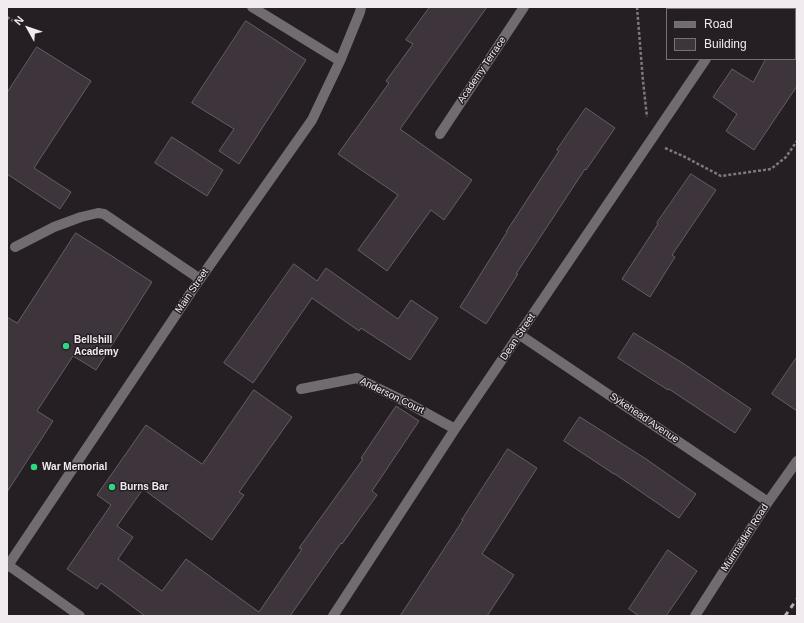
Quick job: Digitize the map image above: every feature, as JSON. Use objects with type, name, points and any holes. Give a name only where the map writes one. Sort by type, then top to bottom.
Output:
[{"type":"street","points":[[252,7],[340,61]]},
{"type":"street","name":"Main Street","points":[[8,566],[200,279],[312,120],[340,61],[361,7]]},
{"type":"street","name":"Academy Terrace","points":[[440,134],[524,7]]},
{"type":"street","name":"Dean Street","points":[[332,616],[455,429],[705,60]]},
{"type":"street","points":[[15,247],[54,227],[81,217],[98,213],[104,214],[200,279]]},
{"type":"street","name":"Sykehead Avenue","points":[[520,335],[768,502]]},
{"type":"street","name":"Anderson Court","points":[[301,389],[357,378],[406,402],[455,429]]},
{"type":"street","name":"Muirmadkin Road","points":[[695,616],[768,502],[797,461]]},
{"type":"street","points":[[8,566],[80,616]]},
{"type":"path","points":[[637,7],[650,141],[721,176],[771,169],[786,157],[797,141]]},
{"type":"path","points":[[7,17],[20,25]]},
{"type":"building","points":[[430,7],[487,7],[400,129],[472,180],[444,220],[431,210],[387,271],[358,250],[398,195],[338,154],[389,83],[386,81],[413,44],[406,40]]},
{"type":"building","points":[[246,21],[306,60],[239,164],[219,151],[234,129],[192,103]]},
{"type":"building","points":[[37,47],[91,81],[34,168],[71,192],[60,209],[7,174],[7,93]]},
{"type":"building","points":[[797,59],[797,86],[754,150],[726,131],[737,114],[713,97],[732,69],[753,82],[765,60]]},
{"type":"building","points":[[586,108],[615,128],[586,170],[585,169],[516,274],[518,274],[486,324],[460,307],[506,232],[559,151],[557,150]]},
{"type":"building","points":[[172,137],[223,170],[207,196],[155,163]]},
{"type":"building","points":[[691,174],[716,190],[672,255],[675,257],[650,297],[622,279],[658,224],[657,223]]},
{"type":"building","points":[[76,233],[152,282],[96,370],[73,356],[37,411],[53,421],[7,492],[7,317],[17,323]]},
{"type":"building","points":[[294,264],[317,281],[326,268],[398,319],[411,300],[438,318],[410,360],[361,328],[359,331],[312,298],[253,383],[224,363]]},
{"type":"building","points":[[634,333],[684,364],[751,409],[735,433],[669,389],[668,390],[618,358]]},
{"type":"building","points":[[797,357],[797,411],[772,394]]},
{"type":"building","points":[[254,390],[292,417],[239,492],[244,495],[212,540],[143,489],[117,526],[133,537],[118,559],[162,591],[186,559],[259,612],[302,549],[299,548],[363,459],[361,458],[396,406],[419,421],[372,491],[377,495],[342,544],[341,543],[290,616],[145,616],[101,583],[97,589],[67,569],[111,505],[97,495],[146,425],[202,464]]},
{"type":"building","points":[[580,417],[646,459],[696,494],[679,518],[564,441]]},
{"type":"building","points":[[508,449],[537,468],[482,554],[514,575],[487,616],[400,616],[463,520]]},
{"type":"building","points":[[668,550],[697,571],[666,616],[639,616],[629,609]]},
{"type":"railway","points":[[785,616],[797,599]]},
{"type":"place","name":"Bellshill Academy","points":[[66,346]]},
{"type":"place","name":"War Memorial","points":[[34,467]]},
{"type":"place","name":"Burns Bar","points":[[112,487]]}]
